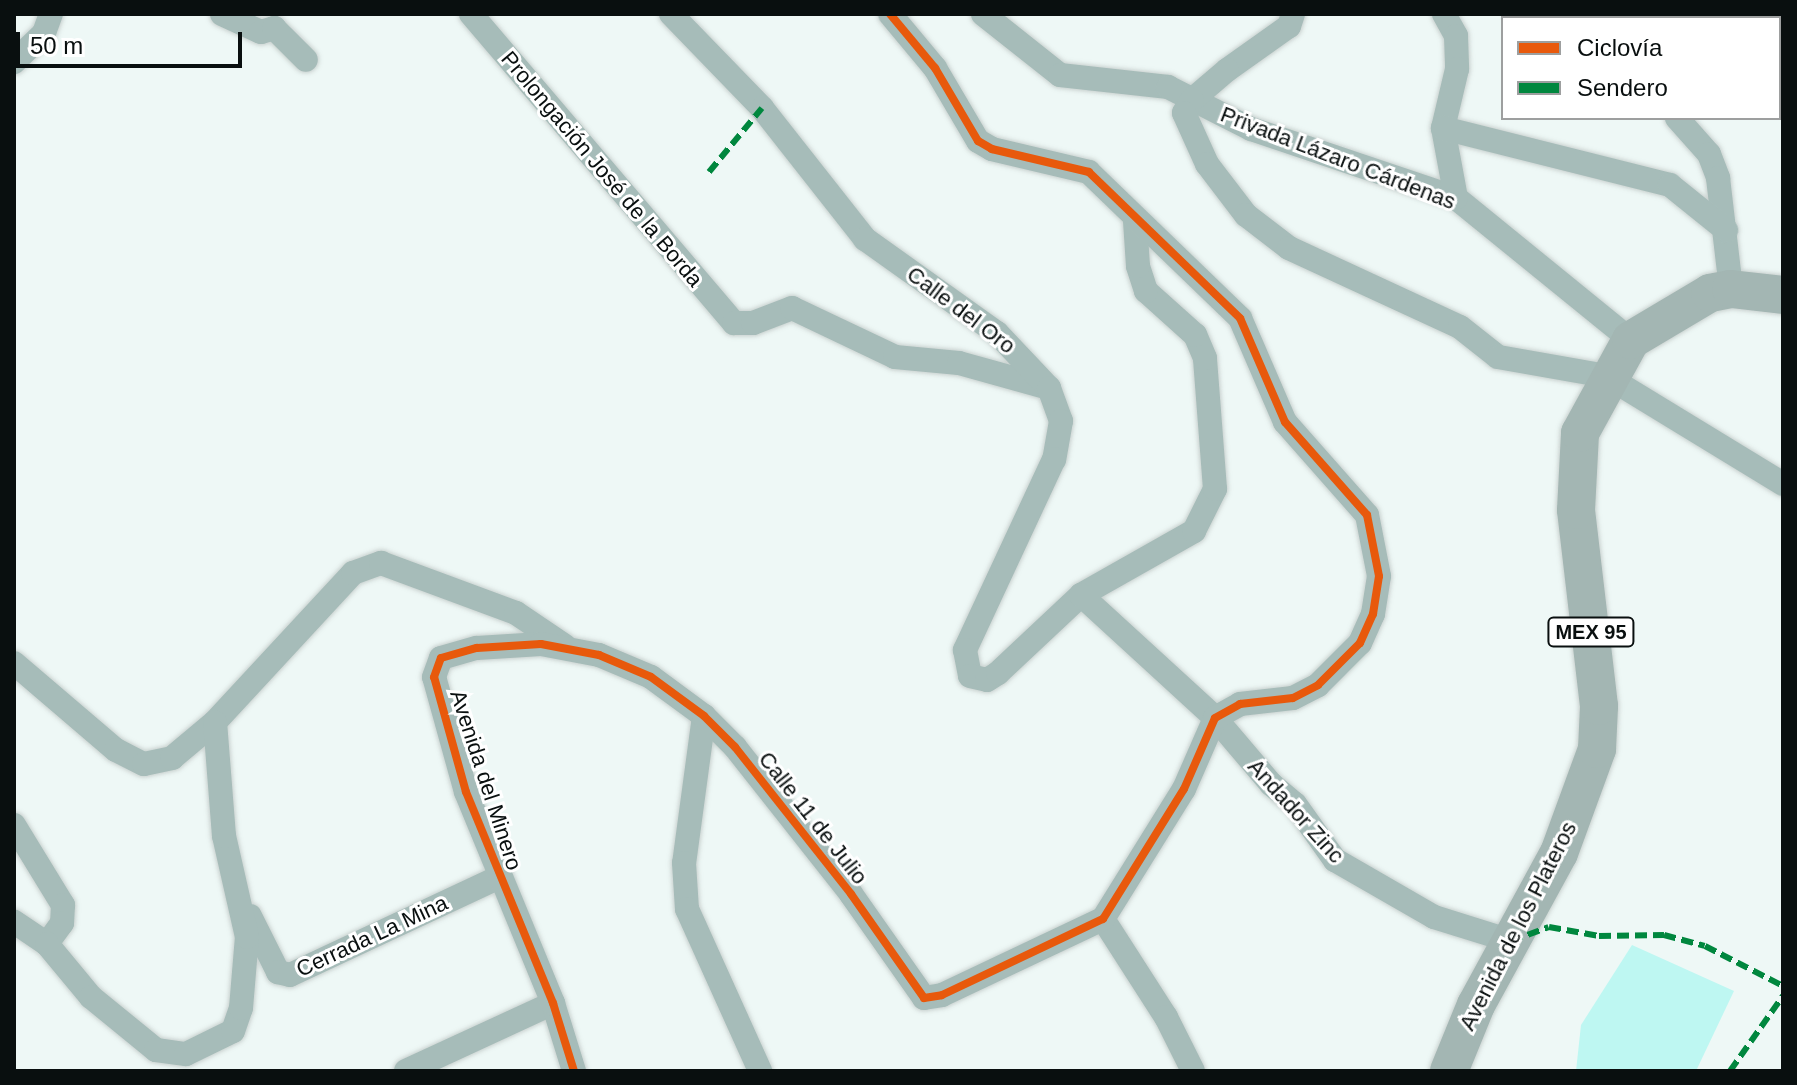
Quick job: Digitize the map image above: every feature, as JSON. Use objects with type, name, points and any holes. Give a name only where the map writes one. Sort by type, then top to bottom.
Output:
[{"type":"main road","name":"Avenida de los Plateros","points":[[1449,1071],[1476,1005],[1574,821],[1597,749],[1599,706],[1575,465],[1580,433],[1606,376],[1631,340],[1710,293],[1731,289],[1783,295]]},
{"type":"street","points":[[14,62],[44,33],[51,14]]},
{"type":"street","points":[[222,14],[261,32],[273,21],[306,60]]},
{"type":"street","name":"Prolongación José de la Borda","points":[[471,14],[734,323],[753,323],[792,308],[895,357],[959,363],[1049,388]]},
{"type":"street","name":"Calle del Oro","points":[[671,14],[762,108],[865,239],[997,333],[1049,388],[1061,421],[1054,459],[965,650],[970,676],[987,680],[998,673],[1081,595]]},
{"type":"street","points":[[890,14],[935,68],[978,141],[992,149],[1089,172],[1135,221],[1240,318],[1285,422],[1355,496],[1374,537],[1379,576],[1373,614],[1343,663],[1293,698],[1240,704],[1215,718],[1184,789],[1103,919],[1166,1017],[1193,1071]]},
{"type":"street","name":"Privada Lázaro Cárdenas","points":[[983,14],[1060,75],[1168,87],[1251,129],[1456,198],[1631,340]]},
{"type":"street","points":[[1293,14],[1289,26],[1192,100],[1184,113],[1207,164],[1246,215],[1289,248],[1460,327],[1498,357],[1606,376],[1783,484]]},
{"type":"street","points":[[1444,14],[1456,36],[1457,69],[1443,128],[1456,198]]},
{"type":"street","points":[[1679,120],[1709,154],[1718,178],[1731,289]]},
{"type":"street","points":[[1443,128],[1670,185],[1726,230]]},
{"type":"street","points":[[1081,595],[1194,531],[1215,489],[1205,358],[1195,335],[1146,291],[1138,266],[1135,221]]},
{"type":"street","points":[[14,663],[116,750],[144,764],[172,758],[215,722],[353,573],[381,563],[516,613],[568,649]]},
{"type":"street","name":"Andador Zinc","points":[[1081,595],[1215,718],[1271,784],[1295,804],[1335,860],[1434,917],[1511,941]]},
{"type":"street","name":"Avenida del Minero","points":[[574,1071],[553,1003],[466,792],[434,677],[441,658],[460,651],[527,644],[599,655],[651,677]]},
{"type":"street","name":"Calle 11 de Julio","points":[[651,677],[704,716],[851,894],[924,998],[942,995],[1103,919]]},
{"type":"street","points":[[704,716],[684,863],[687,909],[760,1071]]},
{"type":"street","points":[[14,922],[47,944],[124,1028],[156,1050],[186,1054],[233,1031],[241,1008],[247,937],[241,897],[224,836],[215,722]]},
{"type":"street","points":[[14,825],[63,905],[62,923],[47,944]]},
{"type":"street","name":"Cerrada La Mina","points":[[241,897],[278,972],[290,975],[499,877]]},
{"type":"street","points":[[406,1071],[553,1003]]},
{"type":"shaded area","points":[[1632,945],[1734,991],[1696,1071],[1576,1071],[1581,1025]]},
{"type":"marked path","points":[[709,172],[762,108]]},
{"type":"marked path","points":[[1511,941],[1549,927],[1599,936],[1664,935],[1705,946],[1783,986]]},
{"type":"marked path","points":[[1730,1071],[1783,996]]},
{"type":"cycle path","points":[[574,1071],[553,1003],[466,792],[434,677],[441,658],[477,648],[541,644],[599,655],[651,677],[704,716],[735,747],[851,894],[924,998],[942,995],[1103,919],[1184,789],[1215,718],[1240,704],[1293,698],[1318,685],[1360,643],[1373,614],[1379,576],[1367,515],[1285,422],[1240,318],[1089,172],[992,149],[978,141],[935,68],[890,14]]}]
